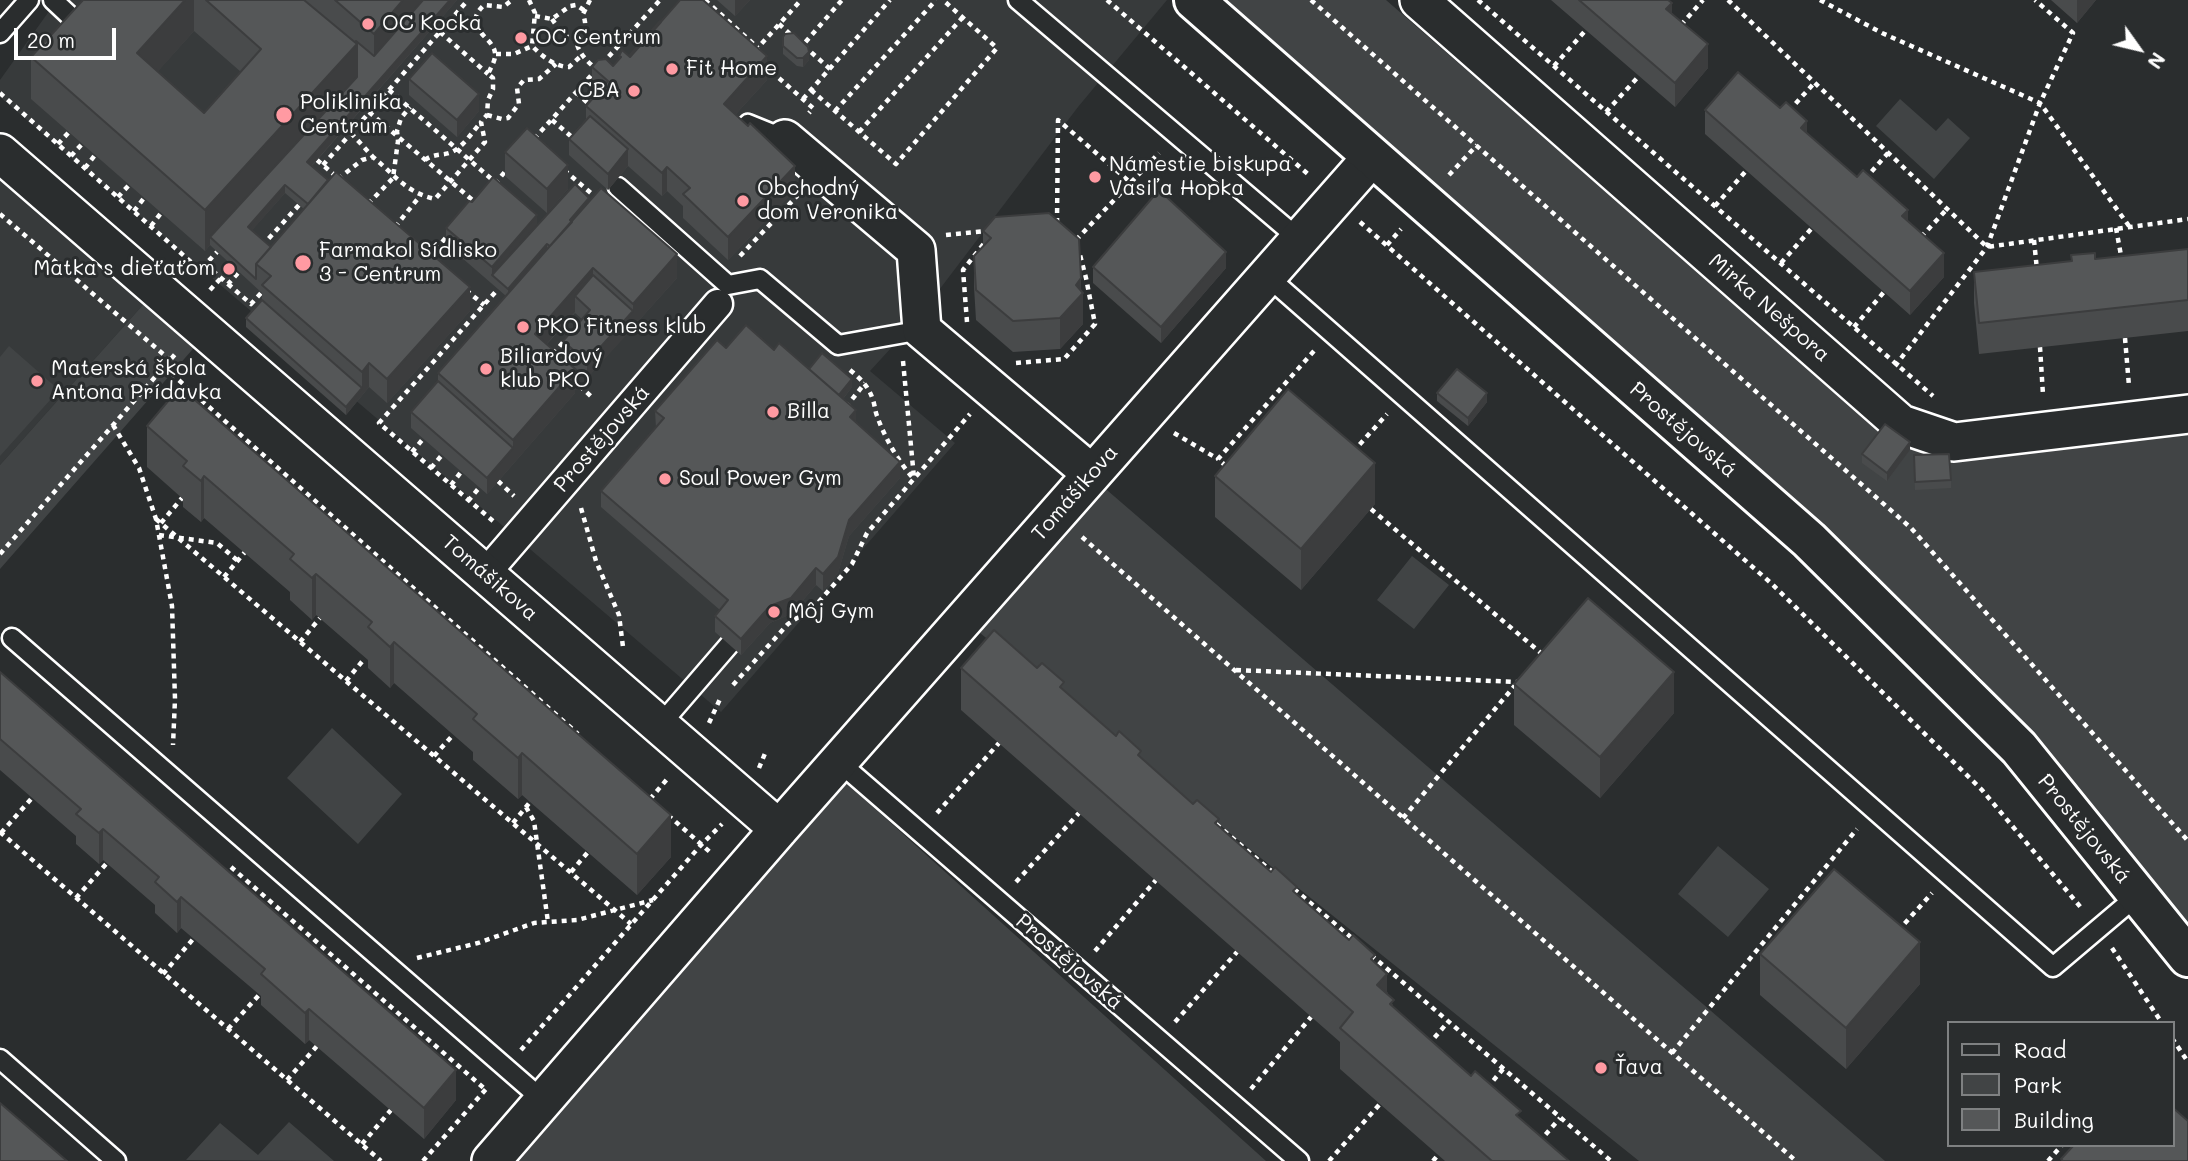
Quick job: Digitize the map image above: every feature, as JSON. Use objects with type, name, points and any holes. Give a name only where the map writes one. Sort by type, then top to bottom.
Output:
[{"type":"street","name":"Prostějovská","points":[[1194,0],[1809,540],[2019,748],[2188,957]]},
{"type":"street","name":"Mirka Nešpora","points":[[1419,0],[1901,424],[1954,442],[2188,414]]},
{"type":"street","points":[[785,139],[916,250],[922,330],[1092,474]]},
{"type":"street","name":"Tomášikova","points":[[491,1161],[779,829],[1372,158]]},
{"type":"street","name":"Tomášikova","points":[[4,165],[194,321],[779,829]]},
{"type":"street","name":"Prostějovská","points":[[485,574],[618,420],[719,291]]},
{"type":"lane","points":[[0,33],[29,0]]},
{"type":"lane","points":[[53,0],[89,34]]},
{"type":"lane","points":[[1018,0],[1299,239]]},
{"type":"lane","points":[[735,138],[748,124],[785,139]]},
{"type":"lane","points":[[618,187],[719,291],[728,285],[760,279],[838,345],[922,330]]},
{"type":"lane","name":"Prostějovská","points":[[1267,276],[2053,967],[2138,895]]},
{"type":"lane","points":[[12,638],[544,1101]]},
{"type":"lane","points":[[660,725],[729,645]]},
{"type":"lane","name":"Prostějovská","points":[[839,762],[1299,1161]]},
{"type":"lane","points":[[0,1059],[116,1161]]},
{"type":"path","points":[[323,165],[468,0]]},
{"type":"path","points":[[488,74],[496,54],[494,46],[480,31],[476,18],[478,11],[484,5],[503,7],[512,0]]},
{"type":"path","points":[[530,0],[535,16],[533,46],[543,56],[562,67],[569,67],[582,55]]},
{"type":"path","points":[[576,40],[584,34],[586,24],[583,14],[590,0]]},
{"type":"path","points":[[532,142],[660,0]]},
{"type":"path","points":[[705,0],[758,48]]},
{"type":"path","points":[[752,55],[801,0]]},
{"type":"path","points":[[803,45],[842,0]]},
{"type":"path","points":[[803,99],[890,0]]},
{"type":"path","points":[[835,111],[936,0]]},
{"type":"path","points":[[811,90],[895,164],[997,48],[943,0]]},
{"type":"path","points":[[1311,0],[1911,528],[2188,841]]},
{"type":"path","points":[[1478,0],[1936,398]]},
{"type":"path","points":[[1679,27],[1703,0]]},
{"type":"path","points":[[1728,0],[1987,247]]},
{"type":"path","points":[[1820,0],[1882,33],[2040,103],[2130,226]]},
{"type":"path","points":[[1871,397],[1987,247],[2040,103],[2073,33],[2035,0]]},
{"type":"path","points":[[552,19],[570,6],[576,5],[584,11]]},
{"type":"path","points":[[535,16],[552,19],[563,35],[576,40]]},
{"type":"path","points":[[859,132],[963,17]]},
{"type":"path","points":[[779,24],[830,69]]},
{"type":"path","points":[[1554,66],[1586,30]]},
{"type":"path","points":[[425,160],[432,155],[444,155],[457,149],[487,115],[488,100],[493,89],[493,78],[440,32]]},
{"type":"path","points":[[576,40],[577,48],[596,69]]},
{"type":"path","points":[[496,54],[514,54],[533,46]]},
{"type":"path","points":[[760,62],[813,108],[785,139]]},
{"type":"path","points":[[402,63],[408,69]]},
{"type":"path","points":[[487,115],[508,118],[519,104],[517,88],[524,80],[539,79],[556,64]]},
{"type":"path","points":[[1606,112],[1639,76]]},
{"type":"path","points":[[1782,118],[1815,82]]},
{"type":"path","points":[[389,90],[505,191]]},
{"type":"path","points":[[576,92],[592,107]]},
{"type":"path","points":[[0,93],[200,270],[217,252]]},
{"type":"path","points":[[368,205],[393,178],[397,131],[401,117],[410,107]]},
{"type":"path","points":[[369,113],[476,204]]},
{"type":"path","points":[[552,120],[579,144]]},
{"type":"path","points":[[1014,363],[1064,359],[1095,324],[1076,240],[1057,223],[1058,120],[1131,183]]},
{"type":"path","points":[[351,133],[393,178],[420,196],[435,199],[485,142],[481,122]]},
{"type":"path","points":[[58,144],[69,132]]},
{"type":"path","points":[[1076,240],[1177,135]]},
{"type":"path","points":[[71,156],[82,144]]},
{"type":"path","points":[[1858,187],[1888,153]]},
{"type":"path","points":[[85,168],[95,155]]},
{"type":"path","points":[[338,179],[362,160],[373,157]]},
{"type":"path","points":[[317,160],[348,187]]},
{"type":"path","points":[[489,190],[514,162]]},
{"type":"path","points":[[560,167],[587,190],[580,197]]},
{"type":"path","points":[[1715,206],[1746,170]]},
{"type":"path","points":[[325,177],[330,171]]},
{"type":"path","points":[[719,291],[822,171]]},
{"type":"path","points":[[118,197],[129,185]]},
{"type":"path","points":[[358,196],[377,212]]},
{"type":"path","points":[[394,227],[420,196]]},
{"type":"path","points":[[468,213],[483,197]]},
{"type":"path","points":[[134,211],[144,198]]},
{"type":"path","points":[[261,247],[299,205]]},
{"type":"path","points":[[1920,238],[1947,209]]},
{"type":"path","points":[[151,226],[161,213]]},
{"type":"path","points":[[0,214],[170,360]]},
{"type":"path","points":[[1352,215],[1772,584],[1982,790],[2099,928],[2161,1021]]},
{"type":"path","points":[[1987,247],[2188,219]]},
{"type":"path","points":[[385,220],[404,235]]},
{"type":"path","points":[[1045,225],[1057,223]]},
{"type":"path","points":[[1781,263],[1812,228]]},
{"type":"path","points":[[2116,228],[2122,263]]},
{"type":"path","points":[[429,257],[453,230]]},
{"type":"path","points":[[902,239],[995,230],[962,270],[967,323]]},
{"type":"path","points":[[2034,240],[2038,282]]},
{"type":"path","points":[[421,250],[438,265]]},
{"type":"path","points":[[205,264],[251,304],[262,292]]},
{"type":"path","points":[[228,284],[239,272]]},
{"type":"path","points":[[465,289],[484,305]]},
{"type":"path","points":[[498,289],[379,423],[514,540]]},
{"type":"path","points":[[1854,327],[1884,292]]},
{"type":"path","points":[[0,554],[170,360],[194,321]]},
{"type":"path","points":[[1218,459],[1331,332]]},
{"type":"path","points":[[2124,338],[2130,396]]},
{"type":"path","points":[[549,359],[566,339]]},
{"type":"path","points":[[2040,347],[2043,405]]},
{"type":"path","points":[[913,365],[903,357],[914,479]]},
{"type":"path","points":[[844,365],[865,383],[887,439],[905,470],[914,479]]},
{"type":"path","points":[[164,367],[585,741]]},
{"type":"path","points":[[566,374],[618,420]]},
{"type":"path","points":[[841,413],[865,383]]},
{"type":"path","points":[[1345,462],[1403,396]]},
{"type":"path","points":[[643,793],[650,799],[692,753],[698,746],[719,699],[788,624],[815,606],[852,564],[867,533],[970,414],[961,406]]},
{"type":"path","points":[[113,425],[139,468],[156,519],[172,606],[175,699],[172,776]]},
{"type":"path","points":[[1166,428],[1227,467]]},
{"type":"path","points":[[234,445],[242,436]]},
{"type":"path","points":[[412,452],[423,439]]},
{"type":"path","points":[[431,468],[442,455]]},
{"type":"path","points":[[574,471],[579,501],[596,561],[619,615],[624,652]]},
{"type":"path","points":[[451,485],[461,472]]},
{"type":"path","points":[[289,493],[297,485]]},
{"type":"path","points":[[468,500],[479,488]]},
{"type":"path","points":[[161,523],[182,498]]},
{"type":"path","points":[[1064,506],[1076,531],[1796,1161]]},
{"type":"path","points":[[1371,509],[1542,654]]},
{"type":"path","points":[[156,519],[631,924]]},
{"type":"path","points":[[159,535],[217,543],[238,561]]},
{"type":"path","points":[[360,556],[367,547]]},
{"type":"path","points":[[224,577],[245,552]]},
{"type":"path","points":[[300,642],[320,618]]},
{"type":"path","points":[[444,630],[452,622]]},
{"type":"path","points":[[1535,662],[1550,644]]},
{"type":"path","points":[[346,681],[365,658]]},
{"type":"path","points":[[1234,670],[1518,682]]},
{"type":"path","points":[[1403,818],[1523,676]]},
{"type":"path","points":[[515,693],[522,685]]},
{"type":"path","points":[[568,740],[575,732]]},
{"type":"path","points":[[434,756],[453,735]]},
{"type":"path","points":[[932,818],[999,743]]},
{"type":"path","points":[[33,798],[1,833],[381,1161]]},
{"type":"path","points":[[513,822],[528,804],[534,821],[548,922]]},
{"type":"path","points":[[660,808],[738,877]]},
{"type":"path","points":[[1672,1053],[1873,809]]},
{"type":"path","points":[[1010,888],[1079,813]]},
{"type":"path","points":[[1209,818],[1278,876]]},
{"type":"path","points":[[423,1161],[701,845]]},
{"type":"path","points":[[571,872],[588,852]]},
{"type":"path","points":[[225,862],[485,1090]]},
{"type":"path","points":[[76,898],[107,863]]},
{"type":"path","points":[[1890,941],[1948,875]]},
{"type":"path","points":[[1090,957],[1156,880]]},
{"type":"path","points":[[1288,884],[1355,941]]},
{"type":"path","points":[[391,968],[410,960],[478,943],[534,923],[577,920],[653,900]]},
{"type":"path","points":[[1774,929],[1782,936]]},
{"type":"path","points":[[163,974],[194,938]]},
{"type":"path","points":[[1365,950],[1611,1161]]},
{"type":"path","points":[[1172,1027],[1237,952]]},
{"type":"path","points":[[228,1029],[259,995]]},
{"type":"path","points":[[1248,1093],[1311,1017]]},
{"type":"path","points":[[1420,1054],[1448,1022]]},
{"type":"path","points":[[2174,1041],[2188,1062]]},
{"type":"path","points":[[287,1080],[317,1046]]},
{"type":"path","points":[[1481,1095],[1503,1069]]},
{"type":"path","points":[[1329,1161],[1380,1104]]},
{"type":"path","points":[[362,1144],[391,1110]]},
{"type":"path","points":[[1538,1144],[1560,1118]]},
{"type":"path","points":[[2048,1161],[2060,1147]]},
{"type":"path","points":[[1433,1161],[1438,1155]]},
{"type":"shaded area","points":[[57,0],[1167,0],[1078,107],[914,323],[870,371],[955,443],[721,712],[0,97],[0,80]]},
{"type":"shaded area","name":"Materská škola Antona Prídavka","points":[[0,165],[150,297],[0,465]]},
{"type":"green space","points":[[1183,0],[1386,0],[1892,440],[2188,431],[2188,974],[2137,908],[1981,678],[1370,166]]},
{"type":"green space","points":[[1900,99],[1936,131],[1948,118],[1970,138],[1934,179],[1876,126]]},
{"type":"green space","points":[[150,297],[199,342],[0,569],[0,465]]},
{"type":"green space","points":[[9,346],[59,390],[0,456],[0,357]]},
{"type":"green space","points":[[1093,478],[1885,1161],[1639,1161],[965,621]]},
{"type":"green space","points":[[1412,556],[1449,585],[1414,629],[1377,600]]},
{"type":"green space","points":[[332,728],[402,794],[358,844],[287,778]]},
{"type":"green space","points":[[832,770],[1266,1161],[496,1161]]},
{"type":"green space","points":[[1718,846],[1769,889],[1728,937],[1678,894]]},
{"type":"green space","points":[[289,1122],[334,1161],[186,1160],[220,1123],[258,1155]]},
{"type":"building","points":[[83,0],[185,0],[137,53],[204,113],[261,49],[206,0],[304,0],[357,44],[205,210],[31,57]]},
{"type":"building","points":[[335,0],[403,0],[374,34]]},
{"type":"building","points":[[423,0],[450,0],[307,162],[328,180],[308,204],[285,185],[248,227],[271,247],[256,264],[256,279],[210,237],[357,77],[355,42],[374,56]]},
{"type":"building","points":[[680,0],[703,0],[767,56],[724,104],[748,126],[750,123],[795,166],[728,237],[683,194],[690,188],[667,167],[662,173],[586,106],[608,81],[592,67],[598,60],[606,59],[613,66],[621,57],[619,56],[622,50],[630,57]]},
{"type":"building","points":[[1579,0],[1668,0],[1672,3],[1666,9],[1708,44],[1675,83]]},
{"type":"building","points":[[661,22],[630,57],[629,56]]},
{"type":"building","points":[[794,33],[808,47],[809,52],[803,58],[797,58],[783,46],[785,34]]},
{"type":"building","points":[[432,53],[479,94],[457,120],[409,79]]},
{"type":"building","points":[[1738,72],[1780,108],[1786,102],[1807,121],[1801,128],[1857,177],[1863,170],[1908,210],[1902,216],[1944,253],[1910,291],[1705,110]]},
{"type":"building","points":[[590,116],[628,149],[608,174],[569,139]]},
{"type":"building","points":[[527,128],[568,165],[547,189],[505,152]]},
{"type":"building","points":[[336,172],[470,287],[387,379],[369,363],[362,372],[262,285],[271,276],[256,264]]},
{"type":"building","points":[[493,177],[537,215],[492,267],[446,228]]},
{"type":"building","points":[[575,184],[589,198],[570,220],[572,222],[550,246],[547,244],[508,289],[492,275]]},
{"type":"building","points":[[601,188],[677,254],[633,304],[593,268],[535,334],[575,369],[513,440],[438,373]]},
{"type":"building","points":[[1159,190],[1226,252],[1161,327],[1093,267]]},
{"type":"building","points":[[1049,213],[1079,239],[1081,278],[1076,285],[1083,293],[1060,318],[1013,321],[976,290],[974,256],[991,238],[983,231],[995,217]]},
{"type":"building","points":[[2188,249],[2188,300],[1979,323],[1974,272],[2072,261],[2071,255],[2095,253],[2095,259]]},
{"type":"building","points":[[593,275],[633,311],[587,362],[563,341],[590,310],[575,296]]},
{"type":"building","points":[[262,300],[362,388],[346,407],[246,318]]},
{"type":"building","points":[[746,325],[774,350],[779,343],[856,410],[850,417],[900,462],[849,520],[838,557],[823,574],[816,568],[791,598],[770,606],[741,639],[715,616],[728,600],[601,491],[664,418],[655,411],[717,340],[726,348]]},
{"type":"building","points":[[822,353],[852,379],[839,395],[809,369]]},
{"type":"building","points":[[1457,369],[1487,393],[1468,418],[1437,393]]},
{"type":"building","points":[[438,381],[513,448],[487,478],[411,412]]},
{"type":"building","points":[[180,387],[671,815],[637,854],[522,753],[518,758],[473,719],[477,714],[394,642],[390,647],[368,627],[372,622],[316,574],[312,578],[290,559],[294,554],[204,476],[201,481],[183,466],[187,461],[147,426]]},
{"type":"building","points":[[1288,389],[1375,463],[1301,549],[1215,476]]},
{"type":"building","points":[[1885,424],[1910,442],[1887,473],[1862,454]]},
{"type":"building","points":[[1949,454],[1951,480],[1915,482],[1914,455]]},
{"type":"building","points":[[1588,598],[1674,672],[1600,757],[1514,684]]},
{"type":"building","points":[[994,630],[1037,668],[1042,663],[1064,682],[1060,687],[1116,736],[1119,731],[1141,751],[1138,755],[1193,804],[1197,800],[1219,819],[1215,823],[1271,872],[1275,867],[1297,887],[1293,891],[1349,940],[1353,935],[1375,955],[1371,959],[1387,974],[1377,985],[1394,1000],[1390,1004],[1471,1076],[1475,1071],[1521,1111],[1516,1115],[1569,1161],[1492,1161],[1340,1028],[1353,1012],[961,668]]},
{"type":"building","points":[[0,672],[456,1070],[424,1108],[309,1009],[305,1013],[261,974],[265,969],[181,897],[177,902],[155,882],[159,877],[103,829],[99,833],[76,814],[81,809],[0,739]]},
{"type":"building","points":[[1834,869],[1920,942],[1846,1028],[1760,954]]},
{"type":"building","points":[[0,1103],[67,1161],[0,1161]]},
{"type":"building","points":[[2174,1109],[2188,1121],[2188,1161],[2061,1159],[2072,1147],[2174,1147]]},
{"type":"place","name":"OC Kocka","points":[[368,24]]},
{"type":"place","name":"OC Centrum","points":[[521,38]]},
{"type":"place","name":"Fit Home","points":[[672,69]]},
{"type":"place","name":"CBA","points":[[634,91]]},
{"type":"place","name":"Poliklinika Centrum","points":[[284,115]]},
{"type":"place","name":"Námestie biskupa Vasiľa Hopka","points":[[1095,177]]},
{"type":"place","name":"Obchodný dom Veronika","points":[[743,201]]},
{"type":"place","name":"Farmakol Sídlisko 3 - Centrum","points":[[303,263]]},
{"type":"place","name":"Matka s dieťaťom","points":[[229,269]]},
{"type":"place","name":"PKO Fitness klub","points":[[523,327]]},
{"type":"place","name":"Biliardový klub PKO","points":[[486,369]]},
{"type":"place","name":"Materská škola Antona Prídavka","points":[[37,381]]},
{"type":"place","name":"Billa","points":[[773,412]]},
{"type":"place","name":"Soul Power Gym","points":[[665,479]]},
{"type":"place","name":"Môj Gym","points":[[774,612]]},
{"type":"place","name":"Ťava","points":[[1601,1068]]}]
